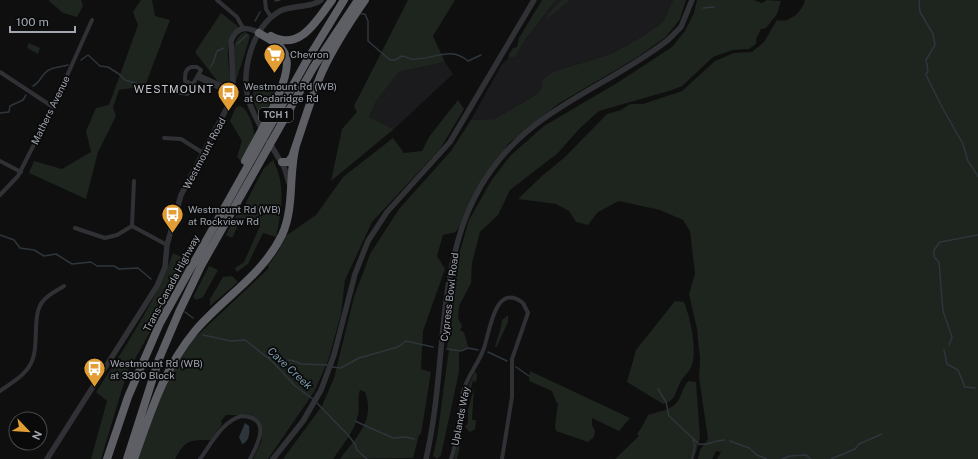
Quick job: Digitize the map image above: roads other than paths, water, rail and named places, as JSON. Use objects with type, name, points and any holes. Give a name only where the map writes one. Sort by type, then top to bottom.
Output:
[{"type":"highway","points":[[259,33],[266,33],[284,40],[300,37],[308,30],[332,0]]},
{"type":"highway","name":"Trans-Canada Highway","points":[[107,459],[125,404],[148,348],[169,307],[314,47],[344,0]]},
{"type":"highway","name":"Trans-Canada Highway","points":[[127,459],[160,359],[179,312],[201,266],[314,68],[358,0]]},
{"type":"highway","points":[[280,160],[290,160],[328,60],[347,26],[364,0]]},
{"type":"highway","points":[[210,232],[287,74],[288,63],[282,49],[259,33]]},
{"type":"highway","points":[[134,459],[161,386],[177,355],[203,322],[262,267],[274,249],[286,225],[290,207],[291,174],[296,145]]},
{"type":"street","points":[[217,0],[236,17],[243,28],[249,28],[259,33]]},
{"type":"street","points":[[265,0],[266,9],[271,17]]},
{"type":"street","points":[[291,195],[288,176],[257,119],[248,97],[246,81],[251,51],[259,33],[271,17],[287,8],[321,0]]},
{"type":"street","points":[[274,459],[303,422],[321,390],[334,355],[355,274],[368,241],[391,207],[450,142],[534,0]]},
{"type":"street","name":"Cypress Bowl Road","points":[[426,459],[435,413],[446,298],[453,257],[463,222],[476,193],[502,156],[535,125],[668,40],[675,34],[686,19],[692,0]]},
{"type":"street","name":"Mathers Avenue","points":[[0,195],[21,172],[53,107],[92,20]]},
{"type":"street","name":"Westmount Road","points":[[47,459],[151,297],[165,267],[167,245],[181,195],[224,117],[230,102],[232,92],[231,41],[235,34],[243,28]]},
{"type":"street","points":[[0,72],[53,107]]},
{"type":"street","points":[[198,77],[232,92]]},
{"type":"street","points":[[164,138],[181,139],[203,153]]},
{"type":"street","points":[[0,162],[21,172]]},
{"type":"street","points":[[132,226],[134,181]]},
{"type":"street","points":[[132,226],[167,245]]},
{"type":"street","points":[[75,228],[105,238],[117,235],[132,226]]},
{"type":"street","points":[[0,391],[29,366],[34,354],[38,314],[41,304],[46,298],[64,286]]},
{"type":"street","name":"Uplands Way","points":[[451,459],[457,437],[465,387],[484,349],[496,307],[501,301],[511,298],[523,303],[528,313],[512,359],[512,397],[502,459]]},
{"type":"street","points":[[200,459],[226,426],[233,420],[242,416],[254,420],[260,428],[261,439],[250,459]]},
{"type":"waterway","points":[[275,1],[280,0]]},
{"type":"waterway","points":[[919,0],[920,12],[933,34],[935,45],[926,60],[928,70],[926,75],[963,144],[968,161],[978,176]]},
{"type":"waterway","points":[[703,8],[714,7]]},
{"type":"waterway","points":[[255,21],[260,12]]},
{"type":"waterway","points":[[361,14],[365,14],[368,21],[368,41],[390,60],[395,60],[402,56],[411,59],[419,59],[454,54],[461,56],[468,61],[481,55]]},
{"type":"waterway","points":[[237,44],[247,35]]},
{"type":"waterway","points":[[210,67],[217,51],[224,48]]},
{"type":"waterway","points":[[81,60],[88,55],[100,66],[108,67],[125,80],[135,83],[146,93],[156,91],[187,95],[200,89]]},
{"type":"waterway","points":[[33,86],[47,71],[53,68],[68,65]]},
{"type":"waterway","points":[[0,113],[9,112],[10,106],[23,100],[26,95]]},
{"type":"waterway","name":"Cave Creek","points":[[0,235],[14,240],[20,248],[34,250],[44,256],[56,254],[72,264],[91,262],[97,266],[114,266],[119,269],[138,268],[151,279]]},
{"type":"waterway","points":[[949,345],[952,337],[943,311],[939,262],[934,257],[934,250],[940,242],[978,235]]},
{"type":"waterway","name":"Cave Creek","points":[[185,312],[193,318]]},
{"type":"waterway","name":"Cave Creek","points":[[203,335],[231,341],[245,340],[273,362],[295,386],[313,399]]},
{"type":"waterway","points":[[332,367],[341,368],[359,358],[398,347],[406,341],[433,347]]},
{"type":"waterway","points":[[447,349],[461,351],[468,348],[478,350]]},
{"type":"waterway","points":[[944,350],[947,364],[958,370],[965,387],[975,388]]},
{"type":"waterway","points":[[488,352],[507,361]]},
{"type":"waterway","points":[[268,357],[280,361],[291,360],[301,364],[329,365]]},
{"type":"waterway","points":[[516,367],[529,376]]},
{"type":"waterway","points":[[658,389],[666,402],[669,416],[699,444],[725,440]]},
{"type":"waterway","name":"Cave Creek","points":[[316,402],[348,435],[355,444],[357,450],[367,459]]},
{"type":"waterway","points":[[355,421],[393,438],[406,437],[414,439]]},
{"type":"waterway","points":[[831,459],[855,449],[859,444],[882,434]]},
{"type":"waterway","points":[[692,459],[695,446],[693,440]]},
{"type":"waterway","points":[[730,441],[749,448],[757,455],[767,459]]},
{"type":"waterway","points":[[782,459],[790,456],[806,455],[811,459]]},
{"type":"place","name":"Chevron","points":[[275,74]]},
{"type":"place","name":"Westmount Rd (WB) at Cedaridge Rd","points":[[229,112]]},
{"type":"place","name":"Westmount Rd (WB) at Rockview Rd","points":[[172,234]]},
{"type":"place","name":"Westmount Rd (WB) at 3300 Block","points":[[95,388]]},
{"type":"district","name":"WESTMOUNT","points":[[174,89]]}]
